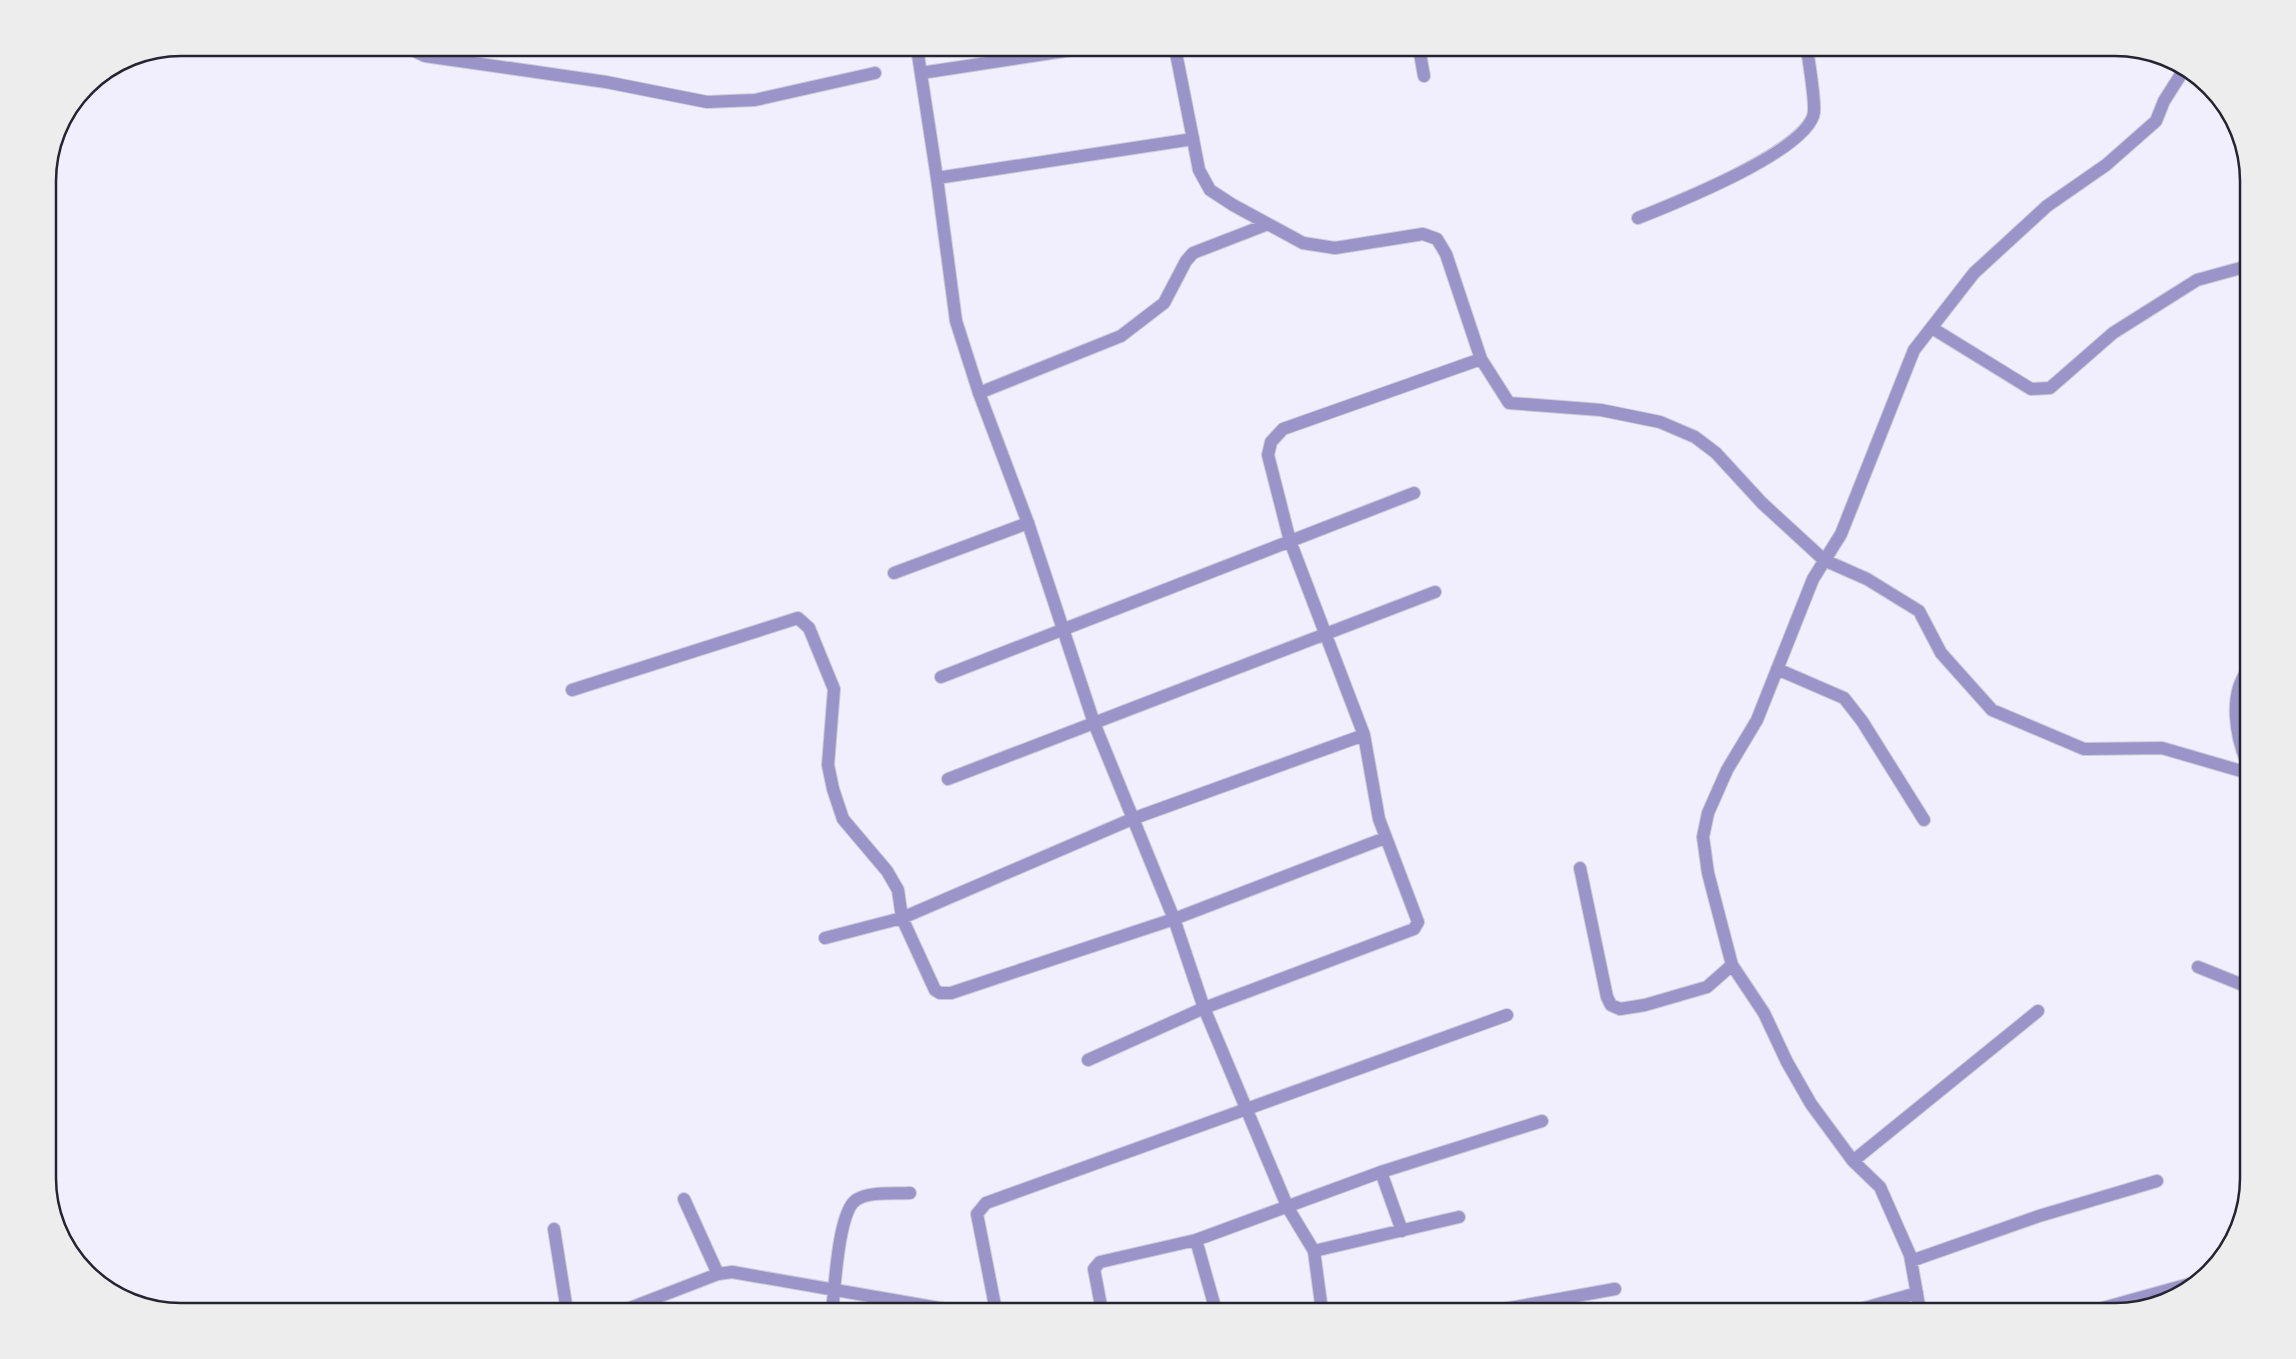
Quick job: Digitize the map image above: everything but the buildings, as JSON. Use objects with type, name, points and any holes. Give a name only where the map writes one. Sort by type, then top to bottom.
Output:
[{"type":"street","points":[[425,56],[606,82],[707,102],[755,100],[876,73]]},
{"type":"street","points":[[918,56],[956,320],[980,393],[1028,523],[1094,723],[1174,919],[1204,1008],[1245,1109],[1288,1208],[1314,1251],[1321,1303]]},
{"type":"street","points":[[921,73],[1033,56]]},
{"type":"street","points":[[1177,56],[1199,170],[1210,190],[1303,243],[1334,248],[1423,234],[1437,239],[1446,254],[1481,358],[1509,403],[1514,405],[1593,408],[1660,422],[1695,437],[1716,453],[1762,503],[1824,560],[1866,579],[1919,611],[1941,653],[1992,710],[2084,749],[2162,748],[2240,771]]},
{"type":"street","points":[[1420,56],[1424,76]]},
{"type":"street","points":[[1638,218],[1724,182],[1803,134],[1814,112],[1808,56]]},
{"type":"street","points":[[1919,1303],[1911,1260],[1880,1187],[1853,1160],[1811,1104],[1787,1062],[1764,1013],[1732,966],[1708,873],[1703,837],[1708,813],[1727,770],[1757,720],[1812,579],[1841,534],[1914,350],[1974,273],[2047,206],[2106,165],[2156,121],[2173,85],[2180,75]]},
{"type":"street","points":[[937,178],[1193,139]]},
{"type":"street","points":[[980,393],[1121,336],[1164,303],[1186,261],[1193,253],[1268,224]]},
{"type":"street","points":[[1932,328],[2031,389],[2050,388],[2112,333],[2144,311],[2198,280],[2239,268]]},
{"type":"street","points":[[1088,1060],[1204,1008],[1414,928],[1418,922],[1378,819],[1364,735],[1290,541],[1268,455],[1271,442],[1283,429],[1481,358]]},
{"type":"street","points":[[941,677],[1414,493]]},
{"type":"street","points":[[894,573],[1028,523]]},
{"type":"street","points":[[948,779],[1327,635],[1434,592]]},
{"type":"street","points":[[572,690],[798,618],[804,622],[809,628],[834,689],[828,764],[840,812],[847,826],[887,871],[898,890],[902,918],[935,990],[940,993],[951,993],[1174,919],[1385,838]]},
{"type":"street","points":[[1776,669],[1844,698],[1862,721],[1924,820]]},
{"type":"street","points":[[2240,691],[2236,710],[2240,745]]},
{"type":"street","points":[[826,938],[902,918],[1132,819],[1364,735]]},
{"type":"street","points":[[1580,868],[1606,996],[1611,1005],[1620,1008],[1645,1005],[1707,987],[1732,966]]},
{"type":"street","points":[[2198,967],[2240,984]]},
{"type":"street","points":[[1853,1160],[2038,1010]]},
{"type":"street","points":[[994,1303],[977,1214],[986,1203],[1507,1015]]},
{"type":"street","points":[[1100,1303],[1094,1269],[1100,1262],[1196,1240],[1288,1208],[1381,1172],[1542,1121]]},
{"type":"street","points":[[1381,1172],[1402,1232]]},
{"type":"street","points":[[1911,1260],[2039,1216],[2157,1181]]},
{"type":"street","points":[[833,1303],[844,1220],[855,1200],[866,1196],[910,1194]]},
{"type":"street","points":[[684,1199],[718,1274]]},
{"type":"street","points":[[1314,1251],[1402,1232],[1459,1217]]},
{"type":"street","points":[[554,1229],[566,1303]]},
{"type":"street","points":[[1196,1240],[1214,1303]]},
{"type":"street","points":[[645,1303],[718,1274],[732,1272],[906,1303]]},
{"type":"street","points":[[1541,1303],[1615,1289]]},
{"type":"street","points":[[2126,1302],[2170,1290]]},
{"type":"street","points":[[1884,1303],[1917,1293]]}]
